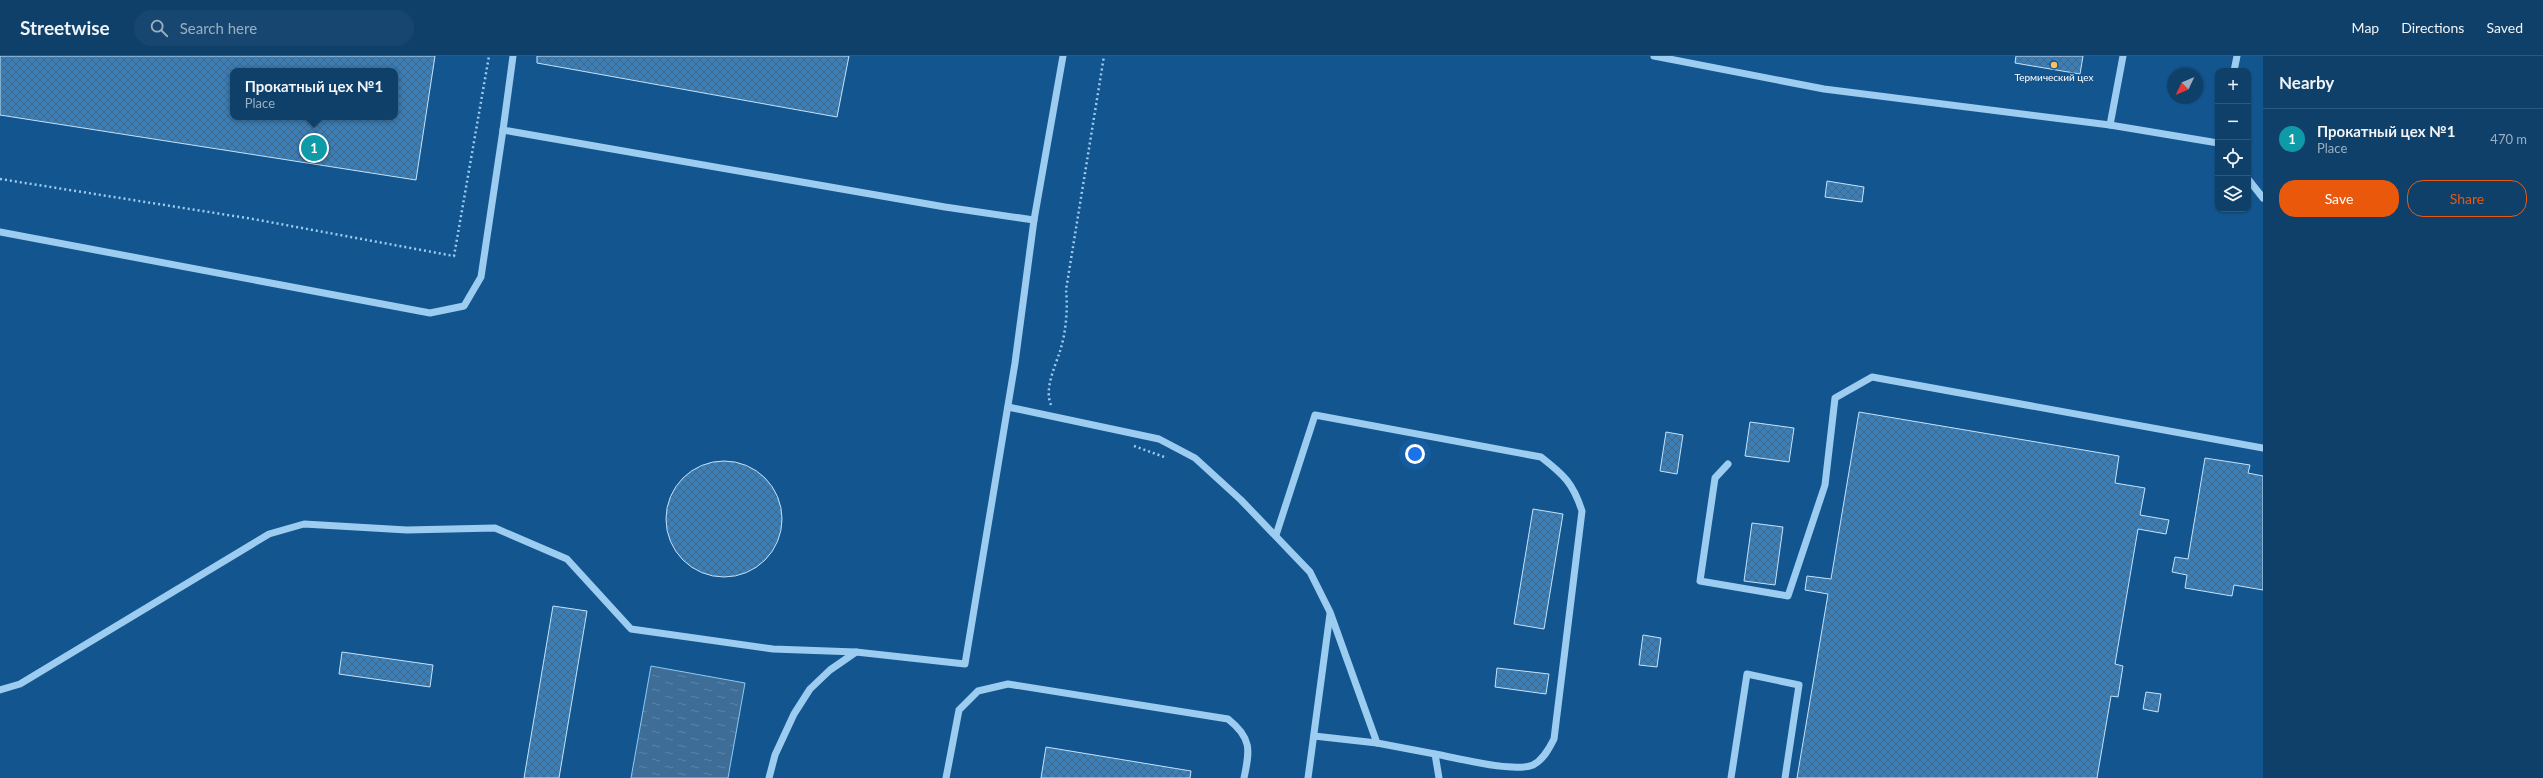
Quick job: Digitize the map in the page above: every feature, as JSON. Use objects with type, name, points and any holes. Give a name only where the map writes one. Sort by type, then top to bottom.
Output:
[{"type":"street","points":[[0,232],[430,313],[464,306],[481,277],[513,56]]},
{"type":"street","points":[[0,690],[20,684],[269,534],[304,524],[407,530],[495,528],[568,558],[631,629],[773,649],[856,652],[965,664],[1008,407],[1034,220],[1063,56]]},
{"type":"street","points":[[1654,56],[1824,90],[2110,125],[2215,142]]},
{"type":"street","points":[[2110,125],[2123,56]]},
{"type":"street","points":[[2235,68],[2237,56]]},
{"type":"street","points":[[503,130],[945,207],[1034,220]]},
{"type":"street","points":[[2251,182],[2262,194]]},
{"type":"street","points":[[1728,464],[1715,478],[1700,581],[1788,596],[1825,485],[1835,398],[1872,378],[2263,448]]},
{"type":"street","points":[[1008,407],[1159,439],[1194,458],[1276,535],[1310,572],[1330,612],[1377,743]]},
{"type":"street","points":[[1276,535],[1315,415],[1541,457],[1557,469],[1574,489],[1582,511],[1554,739],[1547,753],[1534,764],[1519,769],[1377,743],[1314,736]]},
{"type":"street","points":[[1308,778],[1330,612]]},
{"type":"street","points":[[770,778],[775,755],[794,714],[810,689],[830,670],[856,652]]},
{"type":"street","points":[[1731,778],[1747,674],[1799,685],[1785,778]]},
{"type":"street","points":[[946,778],[959,710],[978,691],[1008,684],[1228,719],[1242,731],[1249,752],[1244,778]]},
{"type":"street","points":[[1435,754],[1440,778]]},
{"type":"path","points":[[0,180],[253,219],[454,256],[489,56]]},
{"type":"path","points":[[1057,409],[1051,405],[1048,398],[1054,362],[1060,352],[1067,304],[1066,290],[1104,56]]},
{"type":"path","points":[[1131,433],[1134,447],[1174,462]]},
{"type":"water","points":[[651,666],[745,683],[728,778],[631,778]]},
{"type":"building","points":[[0,56],[435,56],[416,180],[0,115]]},
{"type":"building","points":[[537,56],[849,56],[837,117],[537,63]]},
{"type":"building","name":"Термический цех","points":[[2016,56],[2083,56],[2080,74],[2015,63]]},
{"type":"building","points":[[1827,181],[1864,187],[1862,202],[1825,197]]},
{"type":"building","points":[[1859,412],[2119,456],[2115,483],[2145,488],[2140,515],[2169,520],[2166,534],[2138,529],[2115,664],[2123,666],[2118,697],[2111,696],[2097,778],[1797,778],[1828,594],[1805,590],[1807,576],[1831,579]]},
{"type":"building","points":[[1750,422],[1794,428],[1789,462],[1745,456]]},
{"type":"building","points":[[1666,432],[1683,435],[1677,474],[1660,471]]},
{"type":"building","points":[[2205,458],[2250,465],[2248,473],[2263,476],[2263,590],[2234,585],[2232,596],[2185,588],[2187,575],[2172,572],[2175,557],[2188,559]]},
{"type":"building","points":[[724,461],[746,465],[765,478],[778,497],[782,519],[778,541],[765,560],[746,573],[724,577],[702,573],[683,560],[670,541],[666,519],[670,497],[683,478],[702,465]]},
{"type":"building","points":[[1533,509],[1563,514],[1544,629],[1514,624]]},
{"type":"building","points":[[1752,523],[1783,527],[1775,585],[1744,581]]},
{"type":"building","points":[[553,606],[587,611],[559,778],[524,778]]},
{"type":"building","points":[[1643,635],[1661,638],[1657,667],[1639,665]]},
{"type":"building","points":[[342,652],[433,665],[430,687],[339,674]]},
{"type":"building","points":[[1497,668],[1549,674],[1546,694],[1495,687]]},
{"type":"building","points":[[2146,692],[2161,694],[2158,712],[2143,709]]},
{"type":"building","points":[[1046,747],[1191,771],[1190,778],[1041,778]]},
{"type":"place","name":"Термический цех","points":[[2054,65]]},
{"type":"place","name":"Прокатный цех №1","points":[[314,148]]}]
